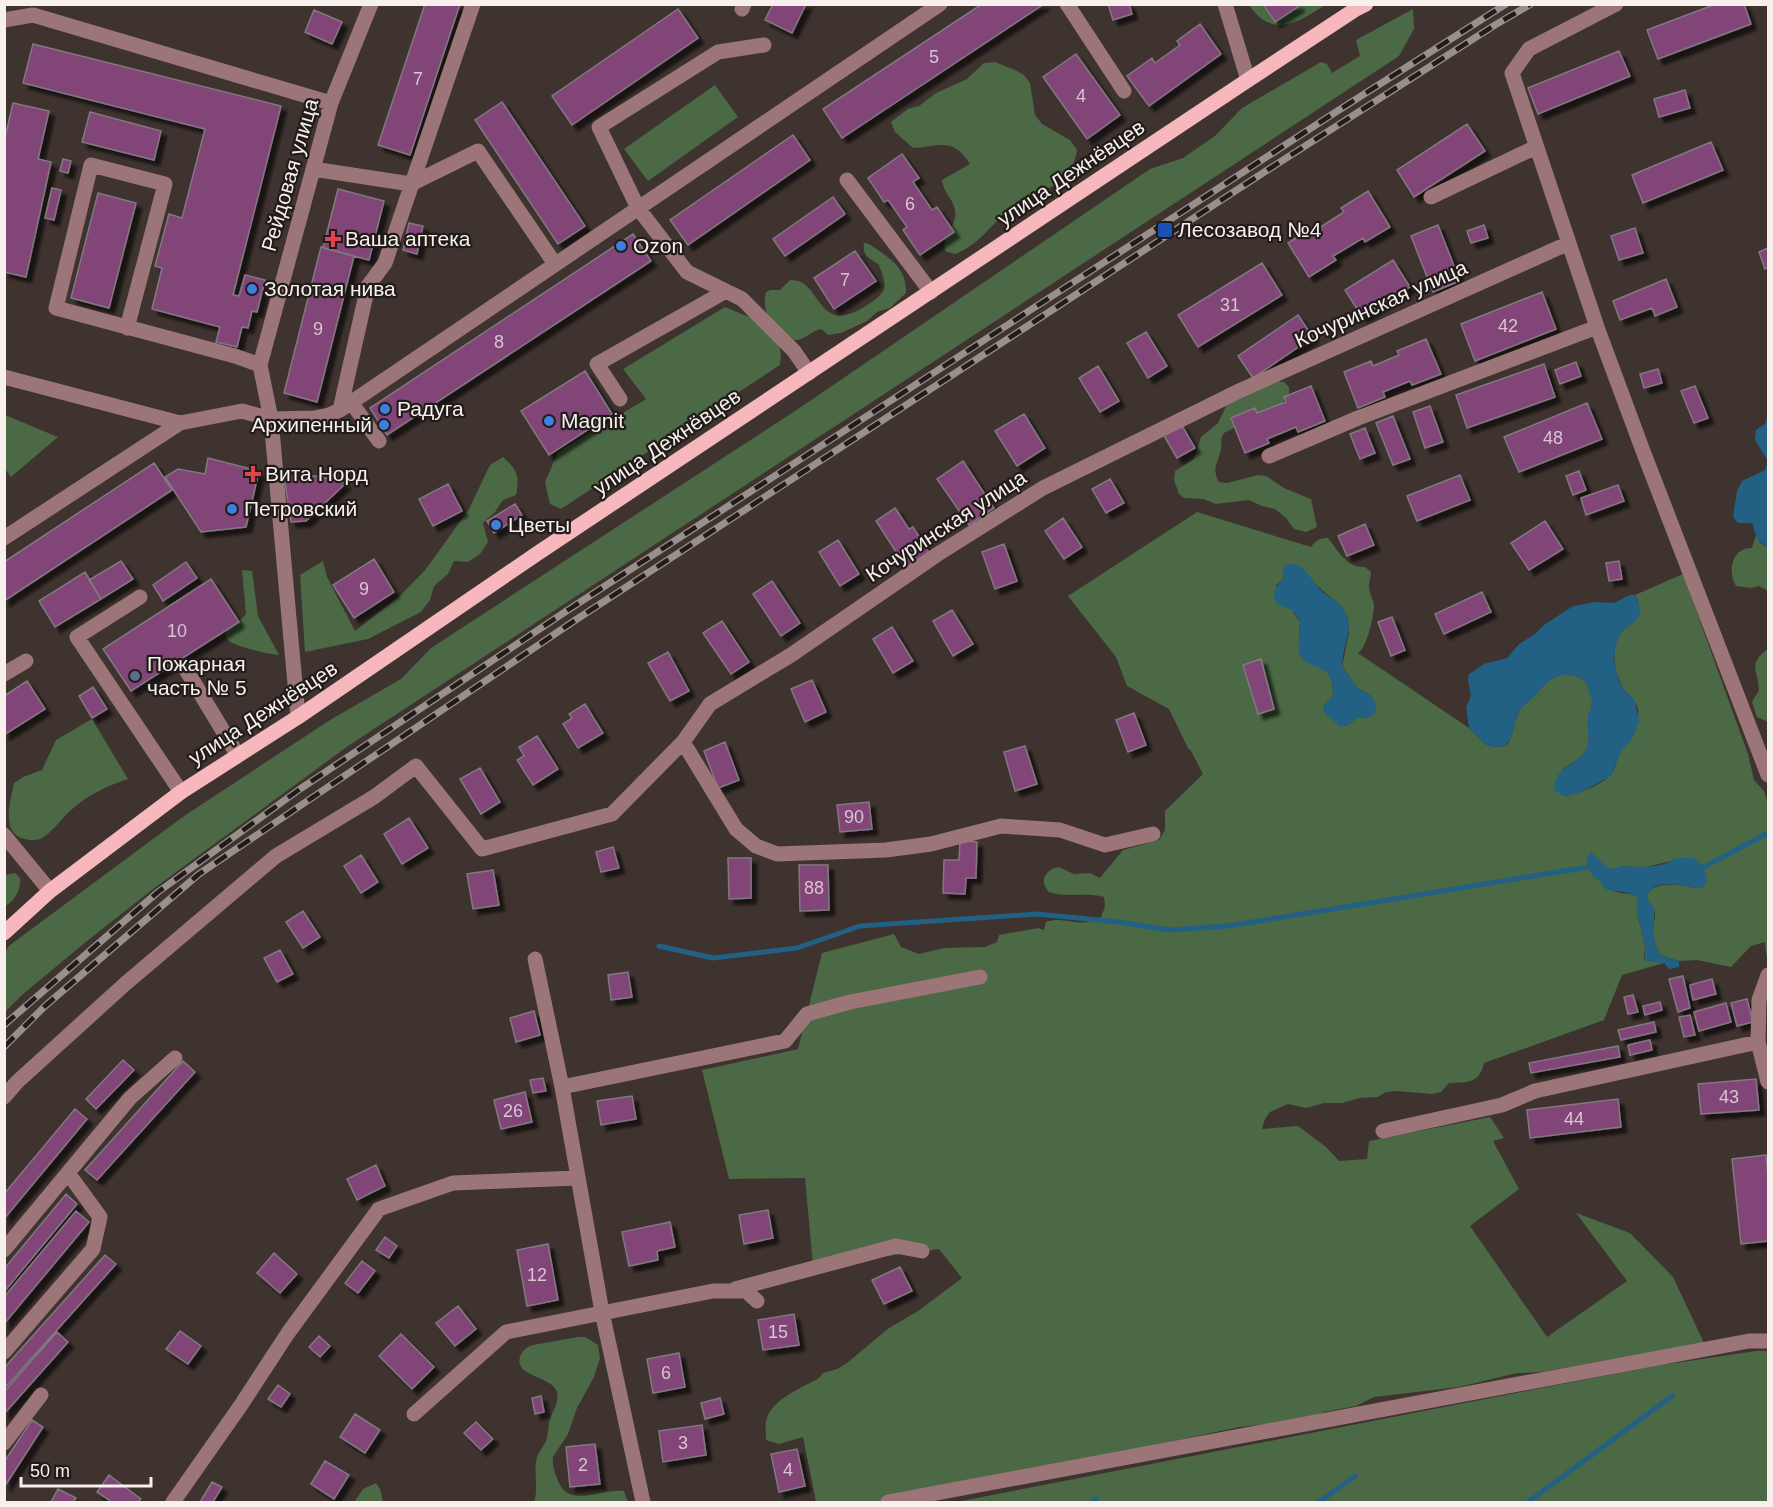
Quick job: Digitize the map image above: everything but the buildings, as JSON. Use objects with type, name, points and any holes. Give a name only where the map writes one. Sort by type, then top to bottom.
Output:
[{"type":"main road","name":"улица Дежнёвцев","points":[[4,933],[50,891],[181,792],[298,717],[930,292],[1366,4]]},
{"type":"street","name":"Рейдовая улица","points":[[298,717],[271,419],[260,365],[331,103],[371,4]]},
{"type":"street","points":[[345,406],[368,286],[385,263],[473,4]]},
{"type":"street","points":[[4,538],[180,423],[242,411],[271,419],[314,418],[329,415],[345,406],[940,4]]},
{"type":"street","points":[[1067,4],[1124,91]]},
{"type":"street","points":[[1225,4],[1248,80]]},
{"type":"street","points":[[1616,4],[1529,50],[1512,73],[1598,327],[1643,451],[1768,774]]},
{"type":"street","points":[[4,20],[33,15],[331,103]]},
{"type":"street","points":[[764,45],[718,52],[599,127],[638,208],[687,272],[742,299],[794,351],[809,373]]},
{"type":"street","points":[[1431,197],[1536,147]]},
{"type":"street","points":[[313,169],[411,184],[478,150],[555,264]]},
{"type":"street","points":[[127,328],[165,184],[92,165],[56,308],[127,328],[235,356],[260,365]]},
{"type":"street","points":[[847,180],[930,292]]},
{"type":"street","name":"Кочуринская улица","points":[[4,1097],[17,1082],[125,984],[276,855],[374,797],[416,766],[482,849],[612,814],[683,742],[710,704],[791,655],[938,554],[1043,488],[1229,396],[1569,243]]},
{"type":"street","points":[[620,399],[597,364],[726,291]]},
{"type":"street","points":[[1269,456],[1358,418],[1598,327]]},
{"type":"street","points":[[4,377],[180,423]]},
{"type":"street","points":[[345,406],[379,441]]},
{"type":"street","points":[[140,597],[77,637],[181,792]]},
{"type":"street","points":[[4,674],[26,661]]},
{"type":"street","points":[[184,668],[237,754]]},
{"type":"street","points":[[683,742],[736,828],[756,846],[777,854],[886,850],[931,844],[1001,826],[1059,830],[1105,845],[1153,834]]},
{"type":"street","points":[[5,837],[50,891]]},
{"type":"street","points":[[535,959],[602,1312],[643,1503]]},
{"type":"street","points":[[1768,975],[1759,1000],[1758,1042],[1768,1082]]},
{"type":"street","points":[[561,1087],[785,1041],[807,1014],[850,1002],[980,977]]},
{"type":"street","points":[[1383,1131],[1502,1105],[1546,1089],[1758,1042]]},
{"type":"street","points":[[4,1250],[130,1098],[175,1058]]},
{"type":"street","points":[[4,1352],[93,1249],[100,1217],[68,1173]]},
{"type":"street","points":[[173,1503],[288,1333],[379,1209],[453,1183],[578,1178]]},
{"type":"street","points":[[414,1414],[506,1332],[602,1312],[729,1290],[896,1246],[922,1251]]},
{"type":"street","points":[[729,1290],[746,1291],[757,1301]]},
{"type":"street","points":[[888,1503],[1737,1343],[1768,1341]]},
{"type":"street","points":[[4,1443],[42,1395]]},
{"type":"green space","points":[[1249,5],[1263,5],[1275,22],[1298,5],[1325,5],[1295,22],[1276,25],[1267,22]]},
{"type":"green space","points":[[1413,9],[1414,29],[1399,56],[348,746],[153,889],[22,995],[5,1012],[5,951],[10,945],[184,816],[330,720],[401,679],[431,648],[798,409],[1150,169],[1183,158],[1215,136],[1242,108],[1321,62],[1327,64],[1332,73],[1360,56],[1356,40]]},
{"type":"green space","points":[[995,62],[1024,75],[1030,83],[1035,115],[1042,124],[1070,140],[1077,150],[1073,166],[1060,183],[1016,202],[984,235],[966,249],[955,254],[945,251],[946,239],[954,221],[955,210],[942,180],[970,164],[958,150],[945,145],[913,148],[895,132],[891,122],[936,93],[967,79],[984,63]]},
{"type":"green space","points":[[715,85],[738,117],[648,181],[624,149]]},
{"type":"green space","points":[[864,243],[889,258],[900,269],[903,276],[906,293],[890,308],[877,312],[867,321],[841,333],[828,335],[821,329],[798,340],[794,340],[771,320],[765,309],[766,292],[780,290],[790,280],[801,282],[809,288],[831,313],[842,315],[857,311],[877,298],[883,290],[884,279],[879,265],[865,254]]},
{"type":"green space","points":[[725,307],[759,321],[779,345],[780,365],[561,509],[550,504],[545,482],[558,452],[646,399],[623,369]]},
{"type":"green space","points":[[1277,381],[1284,382],[1289,387],[1289,394],[1282,404],[1224,433],[1216,474],[1219,482],[1227,483],[1258,475],[1266,476],[1284,488],[1311,499],[1317,527],[1306,532],[1294,529],[1275,509],[1249,500],[1216,504],[1203,499],[1184,498],[1179,494],[1174,480],[1175,471],[1194,459],[1201,437],[1218,423],[1228,402]]},
{"type":"green space","points":[[5,415],[58,437],[11,477],[5,469]]},
{"type":"green space","points":[[503,457],[516,474],[518,483],[516,495],[503,500],[495,512],[483,523],[488,542],[480,554],[468,562],[454,561],[448,574],[434,586],[430,600],[421,612],[368,639],[305,652],[300,575],[323,561],[327,577],[355,631],[401,595],[426,569],[469,509],[490,465]]},
{"type":"green space","points":[[1197,512],[1311,547],[1318,540],[1328,538],[1348,562],[1365,567],[1371,572],[1369,586],[1374,605],[1373,616],[1367,638],[1358,653],[1469,728],[1485,744],[1495,747],[1506,746],[1522,707],[1554,677],[1570,674],[1583,680],[1588,686],[1592,703],[1588,718],[1588,745],[1583,755],[1563,769],[1564,796],[1590,788],[1608,777],[1614,771],[1619,754],[1636,725],[1638,710],[1619,680],[1614,653],[1619,636],[1632,623],[1638,601],[1635,595],[1683,574],[1748,754],[1754,780],[1764,791],[1768,804],[1768,961],[1765,942],[1751,946],[1731,967],[1697,960],[1679,961],[1660,955],[1653,935],[1655,913],[1647,896],[1654,887],[1661,885],[1684,885],[1695,888],[1676,858],[1641,868],[1623,866],[1596,878],[1610,889],[1637,897],[1637,911],[1645,947],[1644,959],[1664,963],[1622,975],[1604,1020],[1484,1063],[1476,1078],[1467,1082],[1449,1083],[1441,1092],[1432,1094],[1386,1092],[1378,1097],[1360,1098],[1342,1103],[1324,1103],[1306,1108],[1288,1104],[1270,1112],[1262,1129],[1298,1126],[1326,1147],[1339,1161],[1367,1159],[1369,1141],[1490,1117],[1504,1138],[1493,1141],[1519,1189],[1470,1226],[1547,1337],[1627,1281],[1576,1213],[1630,1233],[1673,1277],[1704,1343],[1541,1372],[1517,1373],[1459,1387],[1374,1397],[1356,1406],[1324,1412],[1313,1419],[1240,1427],[901,1502],[816,1502],[803,1437],[779,1444],[766,1440],[766,1423],[769,1413],[780,1400],[819,1378],[823,1373],[847,1363],[889,1328],[918,1311],[962,1278],[939,1249],[813,1266],[805,1178],[729,1179],[702,1070],[798,1049],[822,953],[894,934],[901,947],[919,954],[944,948],[985,947],[997,942],[999,935],[1038,928],[1044,930],[1046,922],[1053,920],[1086,922],[1101,917],[1105,907],[1104,897],[1049,892],[1044,884],[1047,873],[1059,867],[1074,874],[1090,873],[1100,878],[1123,850],[1159,840],[1165,830],[1165,811],[1203,774],[1169,709],[1127,686],[1116,657],[1068,596]],"holes":[[[1284,574],[1315,584],[1342,607],[1348,619],[1349,633],[1342,666],[1357,688],[1370,695],[1370,717],[1357,718],[1346,726],[1323,707],[1333,696],[1331,680],[1327,672],[1313,665],[1299,644],[1300,622],[1276,585],[1283,580]]]},
{"type":"green space","points":[[1756,535],[1760,543],[1768,547],[1768,591],[1759,586],[1751,588],[1736,586],[1733,580],[1733,561],[1740,552],[1752,548]]},
{"type":"green space","points":[[242,570],[252,571],[258,616],[279,655],[245,648],[232,643],[226,637],[227,629],[246,614]]},
{"type":"green space","points":[[1768,649],[1768,722],[1757,717],[1752,702],[1759,690],[1756,663]]},
{"type":"green space","points":[[92,719],[128,779],[84,800],[40,839],[21,838],[15,834],[9,821],[14,783],[42,770],[56,740]]},
{"type":"green space","points":[[15,873],[20,878],[18,891],[12,901],[5,906],[5,875]]},
{"type":"green space","points":[[585,1337],[598,1345],[600,1358],[594,1377],[577,1408],[568,1434],[553,1457],[555,1471],[560,1485],[572,1495],[624,1491],[628,1502],[534,1502],[537,1457],[546,1441],[558,1396],[554,1387],[523,1369],[520,1357],[525,1349],[533,1345]]},
{"type":"green space","points":[[1768,1351],[1768,1502],[956,1502],[1655,1366]]},
{"type":"green space","points":[[376,1483],[383,1502],[354,1502],[363,1489]]},
{"type":"water","points":[[1768,415],[1768,461],[1755,440],[1756,430],[1765,424]]},
{"type":"water","points":[[1768,461],[1768,547],[1758,541],[1752,523],[1738,523],[1733,517],[1737,491],[1742,481],[1765,470]]},
{"type":"water","points":[[1290,563],[1303,569],[1320,589],[1342,607],[1346,614],[1349,629],[1342,666],[1357,688],[1374,700],[1375,713],[1370,717],[1357,718],[1346,726],[1340,727],[1325,713],[1323,707],[1333,696],[1329,675],[1302,658],[1299,651],[1300,622],[1292,611],[1277,603],[1274,597],[1275,589],[1283,580],[1284,567]]},
{"type":"water","points":[[1635,595],[1641,611],[1636,620],[1620,633],[1614,660],[1619,681],[1634,699],[1639,720],[1634,736],[1621,751],[1611,776],[1579,793],[1564,796],[1554,790],[1556,781],[1563,770],[1583,754],[1588,744],[1588,716],[1592,702],[1585,683],[1581,678],[1569,675],[1558,676],[1549,681],[1518,713],[1508,743],[1505,746],[1495,747],[1485,744],[1469,728],[1466,707],[1471,696],[1469,674],[1484,664],[1507,658],[1519,644],[1573,606],[1596,602],[1614,603]]},
{"type":"water","points":[[1591,852],[1608,868],[1615,869],[1619,866],[1656,866],[1676,858],[1693,858],[1704,867],[1707,881],[1702,888],[1662,885],[1650,891],[1647,899],[1654,908],[1654,937],[1660,955],[1679,961],[1679,967],[1669,969],[1664,963],[1645,961],[1637,897],[1605,889],[1592,875],[1586,859]]},
{"type":"waterway","points":[[1704,867],[1768,833]]},
{"type":"waterway","points":[[659,946],[713,958],[797,948],[860,926],[1037,914],[1118,922],[1169,930],[1228,926],[1589,867]]},
{"type":"waterway","points":[[1528,1502],[1672,1396]]},
{"type":"waterway","points":[[1319,1502],[1355,1476]]},
{"type":"waterway","points":[[1092,1502],[1096,1499]]},
{"type":"railway","points":[[4,1025],[158,892],[300,789],[571,608],[1506,4]]},
{"type":"railway","points":[[4,1047],[45,1006],[199,874],[577,619],[1269,169],[1531,4]]},
{"type":"place","name":"Лесозавод №4","points":[[1165,230]]},
{"type":"place","name":"Ваша аптека","points":[[333,239]]},
{"type":"place","name":"Ozon","points":[[621,246]]},
{"type":"place","name":"Золотая нива","points":[[252,289]]},
{"type":"place","name":"Радуга","points":[[385,409]]},
{"type":"place","name":"Magnit","points":[[549,421]]},
{"type":"place","name":"Архипенный","points":[[384,425]]},
{"type":"place","name":"Вита Норд","points":[[253,474]]},
{"type":"place","name":"Петровский","points":[[232,509]]},
{"type":"place","name":"Цветы","points":[[496,525]]},
{"type":"place","name":"Пожарная часть № 5","points":[[135,676]]}]
